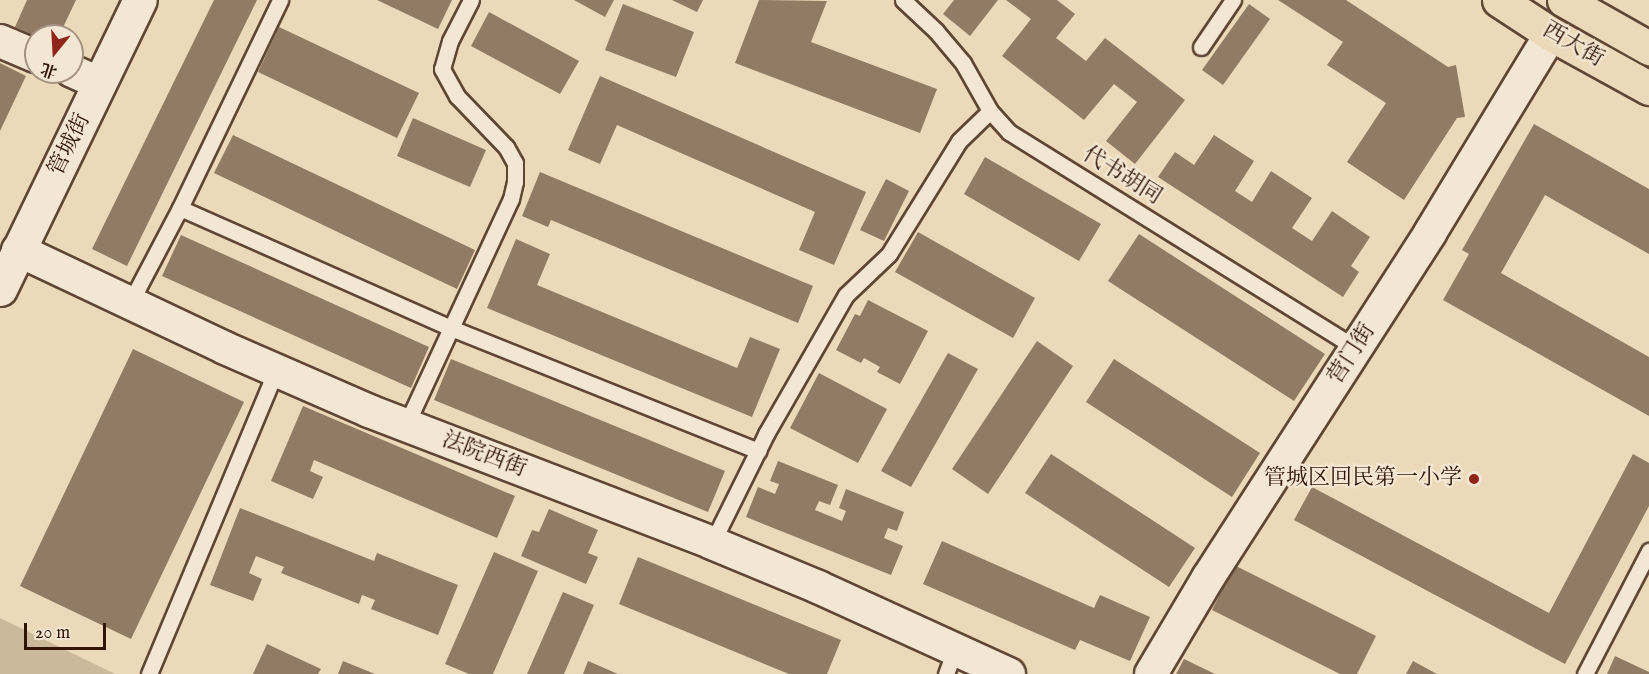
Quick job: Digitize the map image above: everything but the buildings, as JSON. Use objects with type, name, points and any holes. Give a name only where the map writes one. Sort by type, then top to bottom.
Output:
[{"type":"main road","name":"西大街","points":[[1499,0],[1551,34],[1649,88]]},
{"type":"main road","name":"西大街","points":[[1564,0],[1649,48]]},
{"type":"street","name":"管城街","points":[[0,289],[18,250],[86,77],[140,0]]},
{"type":"street","name":"营门街","points":[[1151,674],[1208,578],[1356,348],[1551,34]]},
{"type":"street","points":[[0,41],[24,51]]},
{"type":"street","name":"法院西街","points":[[18,250],[276,370],[406,425],[712,543],[818,587],[950,662],[1009,674]]},
{"type":"lane","points":[[130,303],[180,208],[280,0]]},
{"type":"lane","points":[[406,425],[511,200],[515,182],[515,163],[506,147],[457,96],[442,69],[450,40],[471,0]]},
{"type":"lane","name":"代书胡同","points":[[903,0],[936,31],[963,63],[990,111],[1009,132],[1356,348]]},
{"type":"lane","points":[[1201,47],[1233,0]]},
{"type":"lane","points":[[712,543],[758,451],[846,295],[889,254],[959,141],[990,111]]},
{"type":"lane","points":[[180,208],[451,328],[758,451]]},
{"type":"lane","points":[[149,674],[276,370]]},
{"type":"lane","points":[[1585,674],[1649,551]]},
{"type":"shaded area","points":[[0,618],[115,674],[0,674]]},
{"type":"place","name":"管城区回民第一小学","points":[[1474,479]]}]
